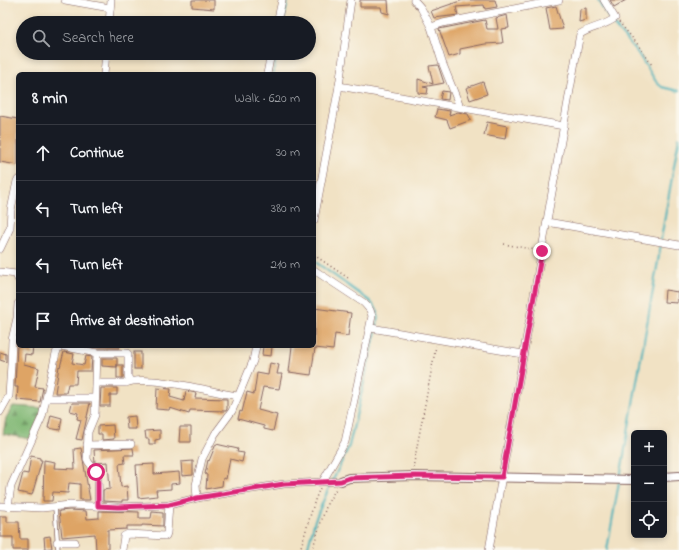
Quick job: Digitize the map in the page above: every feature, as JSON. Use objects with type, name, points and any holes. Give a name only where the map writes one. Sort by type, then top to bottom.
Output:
[{"type":"street","points":[[65,0],[110,8]]},
{"type":"street","points":[[109,16],[111,0]]},
{"type":"street","points":[[279,16],[282,0]]},
{"type":"street","points":[[316,209],[339,86],[351,0]]},
{"type":"street","points":[[414,0],[421,8],[431,27],[442,62],[460,107]]},
{"type":"street","points":[[431,27],[443,23],[559,0]]},
{"type":"street","points":[[489,550],[580,34],[606,24],[615,18],[604,0]]},
{"type":"street","points":[[104,72],[105,60]]},
{"type":"street","points":[[267,72],[270,60]]},
{"type":"street","points":[[339,86],[564,126]]},
{"type":"street","points":[[0,249],[10,228],[11,210],[16,186]]},
{"type":"street","points":[[547,222],[679,245]]},
{"type":"street","points":[[316,271],[364,304],[370,310],[372,316],[372,328],[345,442],[324,481]]},
{"type":"street","points":[[0,272],[12,272],[16,274]]},
{"type":"street","points":[[0,412],[9,396],[12,340],[16,325]]},
{"type":"street","points":[[372,328],[523,354]]},
{"type":"street","points":[[8,507],[11,486],[42,417],[56,353],[59,348]]},
{"type":"street","points":[[71,348],[98,353],[127,353],[128,377],[130,381]]},
{"type":"street","points":[[197,498],[196,485],[202,459],[215,434],[232,411],[253,361],[256,348]]},
{"type":"street","points":[[98,353],[95,415],[88,432],[87,445],[88,462],[98,477],[98,506]]},
{"type":"street","points":[[97,383],[154,381],[237,396]]},
{"type":"street","points":[[47,398],[95,398]]},
{"type":"street","points":[[87,445],[131,444]]},
{"type":"street","points":[[0,506],[55,508],[70,505],[118,507],[169,505],[197,498],[284,484],[339,481],[349,478],[412,476],[631,481]]},
{"type":"street","points":[[667,477],[679,476]]},
{"type":"street","points":[[122,550],[124,536],[128,534],[166,536],[169,505]]},
{"type":"street","points":[[57,546],[75,542]]},
{"type":"lane","points":[[55,508],[57,546]]},
{"type":"path","points":[[615,18],[639,46],[652,65]]},
{"type":"path","points":[[504,244],[542,251]]},
{"type":"path","points":[[316,256],[348,278]]},
{"type":"path","points":[[412,476],[437,339]]},
{"type":"path","points":[[300,550],[315,500],[324,481]]},
{"type":"path","points":[[312,550],[327,504],[339,481]]},
{"type":"green space","points":[[13,406],[43,408],[30,439],[3,434],[6,418]]},
{"type":"building","points":[[192,0],[214,0],[214,9],[192,7]]},
{"type":"building","points":[[360,0],[388,0],[389,14],[382,12],[381,7],[360,7]]},
{"type":"building","points":[[463,0],[495,0],[497,7],[485,9],[484,5],[456,7],[458,15],[434,18],[431,11]]},
{"type":"building","points":[[610,0],[626,0],[614,7]]},
{"type":"building","points":[[556,6],[563,29],[550,30],[546,8]]},
{"type":"building","points":[[586,8],[586,20],[579,22],[580,9]]},
{"type":"building","points":[[507,15],[509,28],[501,29],[503,43],[485,44],[460,49],[460,54],[449,57],[439,29],[485,20],[487,29],[498,29],[496,18]]},
{"type":"building","points":[[438,65],[444,83],[423,87],[428,88],[427,94],[418,93],[418,79],[433,84],[429,66]]},
{"type":"building","points":[[483,82],[487,94],[470,100],[466,88]]},
{"type":"building","points":[[442,91],[449,92],[448,100],[440,99]]},
{"type":"building","points":[[437,109],[450,111],[449,115],[458,112],[468,114],[471,120],[450,128],[447,120],[435,117]]},
{"type":"building","points":[[0,116],[16,119],[16,165],[0,162]]},
{"type":"building","points":[[487,122],[507,126],[505,139],[484,135]]},
{"type":"building","points":[[665,290],[678,292],[677,303],[664,302]]},
{"type":"building","points":[[316,308],[351,313],[348,336],[335,334],[333,350],[315,348]]},
{"type":"building","points":[[17,348],[33,348],[32,355],[25,354],[24,364],[39,368],[35,387],[43,388],[40,402],[17,400],[18,387],[15,387]]},
{"type":"building","points":[[263,348],[272,348],[271,356],[262,355]]},
{"type":"building","points":[[292,348],[315,348],[311,375],[289,372]]},
{"type":"building","points":[[0,352],[6,354],[6,362],[0,360]]},
{"type":"building","points":[[64,352],[74,354],[72,363],[84,365],[86,356],[92,357],[91,371],[77,371],[76,384],[68,384],[66,393],[55,393],[59,366],[60,367]]},
{"type":"building","points":[[134,352],[141,352],[141,369],[134,369]]},
{"type":"building","points":[[102,358],[117,358],[117,367],[102,366]]},
{"type":"building","points":[[270,363],[279,365],[277,374],[282,374],[279,389],[263,387],[258,410],[277,415],[273,431],[264,429],[264,426],[238,419],[240,411],[242,412],[247,392],[254,394],[257,373],[268,375]]},
{"type":"building","points":[[117,365],[123,365],[123,378],[117,378]]},
{"type":"building","points":[[101,388],[117,388],[117,395],[110,395],[110,406],[100,406]]},
{"type":"building","points":[[157,388],[171,389],[170,397],[184,401],[186,391],[196,393],[195,398],[227,399],[227,409],[226,411],[190,410],[189,414],[170,408],[169,410],[156,409]]},
{"type":"building","points":[[72,403],[90,403],[82,440],[76,439],[81,420],[77,419],[78,413],[70,411]]},
{"type":"building","points":[[51,415],[62,418],[60,430],[48,428]]},
{"type":"building","points":[[135,416],[136,429],[127,429],[126,417]]},
{"type":"building","points":[[113,425],[114,439],[102,440],[102,434],[98,434],[98,426]]},
{"type":"building","points":[[180,427],[191,427],[191,442],[179,442]]},
{"type":"building","points":[[160,430],[160,439],[155,440],[155,444],[149,444],[149,439],[146,439],[145,431]]},
{"type":"building","points":[[216,444],[238,449],[237,452],[244,453],[242,462],[230,459],[226,479],[223,478],[222,486],[206,489],[207,475],[205,474],[208,460],[209,461]]},
{"type":"building","points":[[81,448],[90,500],[80,500],[80,484],[69,483],[68,493],[53,492],[52,501],[43,501],[44,460],[55,462],[54,468],[75,469],[74,449]]},
{"type":"building","points":[[133,448],[134,455],[124,455],[125,463],[119,464],[121,487],[127,486],[128,500],[122,500],[122,502],[103,501],[103,490],[110,489],[108,462],[95,463],[94,450]]},
{"type":"building","points":[[31,456],[42,460],[32,495],[18,492],[23,473],[28,474]]},
{"type":"building","points":[[193,461],[193,475],[182,476],[181,462]]},
{"type":"building","points":[[154,464],[154,474],[179,472],[180,483],[171,484],[171,489],[156,490],[157,496],[138,498],[136,465]]},
{"type":"building","points":[[59,511],[86,511],[87,519],[99,518],[99,511],[139,512],[139,518],[151,518],[152,512],[163,513],[163,526],[127,526],[127,529],[108,530],[108,550],[96,550],[95,534],[62,537]]},
{"type":"building","points":[[0,516],[7,516],[7,522],[19,522],[20,539],[28,539],[28,550],[13,550],[13,537],[0,537]]},
{"type":"building","points":[[50,536],[52,548],[45,549],[44,537]]},
{"type":"waterway","points":[[285,16],[288,0]]},
{"type":"waterway","points":[[598,0],[610,20]]},
{"type":"waterway","points":[[612,23],[637,52],[657,83],[662,87],[679,91]]},
{"type":"waterway","points":[[273,72],[276,60]]},
{"type":"waterway","points":[[661,239],[679,138]]},
{"type":"waterway","points":[[620,478],[661,244]]},
{"type":"waterway","points":[[316,262],[370,301],[378,311],[377,327]]},
{"type":"waterway","points":[[333,480],[349,446],[376,331]]},
{"type":"waterway","points":[[607,550],[619,482]]},
{"type":"waterway","points":[[307,550],[315,520],[331,483]]},
{"type":"route","points":[[96,472],[98,477],[98,506],[118,507],[169,505],[197,498],[284,484],[341,481],[349,478],[414,476],[502,477],[542,251]]}]
